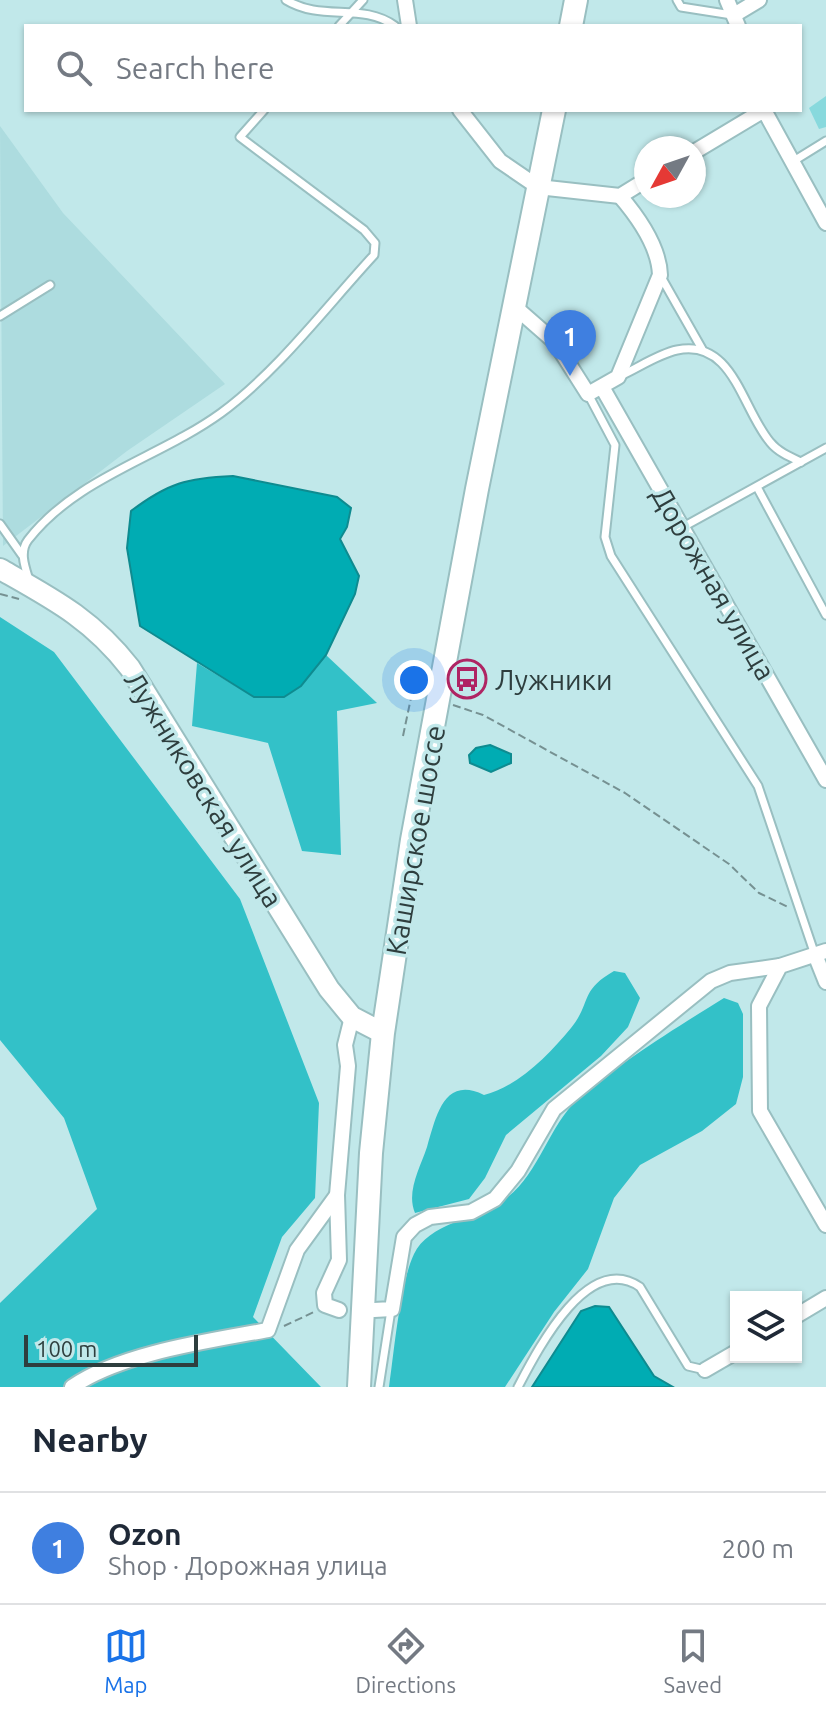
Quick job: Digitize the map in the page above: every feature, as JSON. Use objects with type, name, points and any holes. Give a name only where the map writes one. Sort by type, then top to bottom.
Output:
[{"type":"main road","points":[[571,24],[576,0]]},
{"type":"main road","name":"Каширское шоссе","points":[[359,1387],[371,1153],[383,1033],[412,840],[554,112]]},
{"type":"street","points":[[405,0],[409,24]]},
{"type":"street","points":[[727,0],[736,21],[759,0]]},
{"type":"street","points":[[462,112],[500,161],[538,187],[620,196],[634,187]]},
{"type":"street","points":[[706,145],[761,112]]},
{"type":"street","points":[[765,112],[826,223]]},
{"type":"street","points":[[515,307],[555,342],[588,394],[618,377],[660,275],[660,261],[635,214],[620,196]]},
{"type":"street","name":"Дорожная улица","points":[[602,387],[826,780]]},
{"type":"street","name":"Лужниковская улица","points":[[0,569],[86,620],[130,668],[329,989],[352,1017],[383,1033]]},
{"type":"street","points":[[374,1310],[392,1309],[404,1237],[415,1225],[430,1217],[471,1212],[495,1199],[518,1171],[537,1132],[554,1109],[711,981],[730,973],[780,966],[821,954],[826,982]]},
{"type":"street","points":[[780,966],[759,1006],[760,1111],[826,1225]]},
{"type":"street","points":[[332,1307],[324,1293],[339,1260],[337,1195],[348,1066],[345,1045],[352,1017]]},
{"type":"street","points":[[72,1387],[89,1375],[183,1345],[268,1330],[297,1250],[337,1195]]},
{"type":"street","points":[[802,1312],[826,1298]]},
{"type":"street","points":[[705,1370],[730,1355]]},
{"type":"lane","points":[[286,0],[304,11],[372,14],[391,24]]},
{"type":"lane","points":[[341,24],[363,0]]},
{"type":"lane","points":[[677,0],[681,7],[736,21]]},
{"type":"lane","points":[[22,555],[26,542],[47,520],[90,487],[115,470],[183,439],[224,411],[374,255],[375,243],[364,230],[240,137],[262,112]]},
{"type":"lane","points":[[792,162],[826,141]]},
{"type":"lane","points":[[660,275],[702,349],[718,360],[734,378],[770,442],[801,462]]},
{"type":"lane","points":[[0,316],[50,285]]},
{"type":"lane","points":[[618,377],[675,350],[702,349]]},
{"type":"lane","points":[[588,394],[615,445],[605,537],[611,556],[758,786],[802,913],[821,954]]},
{"type":"lane","points":[[683,527],[826,448]]},
{"type":"lane","points":[[757,487],[826,615]]},
{"type":"lane","points":[[0,524],[22,555],[30,586]]},
{"type":"lane","points":[[518,1387],[576,1299],[598,1281],[613,1279],[629,1279],[640,1287],[688,1366],[705,1370]]},
{"type":"lane","points":[[379,1387],[392,1309]]},
{"type":"path","points":[[0,599],[5,596]]},
{"type":"path","points":[[403,736],[412,693]]},
{"type":"path","points":[[452,705],[483,715],[625,793],[729,864],[759,893],[802,913]]},
{"type":"path","points":[[268,1330],[301,1321],[332,1307]]},
{"type":"shaded area","points":[[826,96],[826,127],[819,129],[809,108]]},
{"type":"shaded area","points":[[0,126],[63,213],[225,384],[127,451],[3,546]]},
{"type":"shaded area","points":[[233,476],[337,497],[351,508],[347,527],[340,539],[359,576],[355,594],[326,655],[301,686],[284,697],[254,697],[140,626],[127,548],[131,511],[167,488],[203,478]]},
{"type":"shaded area","points":[[0,617],[54,652],[240,899],[319,1103],[315,1198],[282,1237],[253,1317],[321,1387],[0,1387],[0,1303],[97,1209],[64,1118],[0,1040]]},
{"type":"shaded area","points":[[326,655],[377,703],[337,711],[341,855],[302,851],[268,743],[192,726],[197,663],[254,697],[301,686]]},
{"type":"shaded area","points":[[490,745],[511,754],[511,763],[491,772],[470,763],[469,755],[476,748]]},
{"type":"shaded area","points":[[614,971],[625,973],[640,998],[628,1027],[601,1056],[506,1135],[485,1178],[469,1199],[415,1213],[412,1197],[415,1180],[438,1113],[450,1095],[470,1090],[484,1095],[508,1085],[532,1069],[571,1028],[595,985]]},
{"type":"shaded area","points":[[724,998],[738,1003],[743,1014],[743,1077],[736,1104],[702,1131],[640,1165],[614,1198],[588,1269],[554,1312],[505,1387],[389,1387],[405,1282],[414,1254],[421,1244],[441,1229],[502,1201],[525,1179],[558,1124],[578,1099],[629,1059]]},
{"type":"shaded area","points":[[595,1306],[609,1307],[654,1376],[673,1387],[532,1387],[581,1311]]},
{"type":"place","name":"Ozon","points":[[570,376]]},
{"type":"place","name":"Лужники","points":[[467,679]]}]
